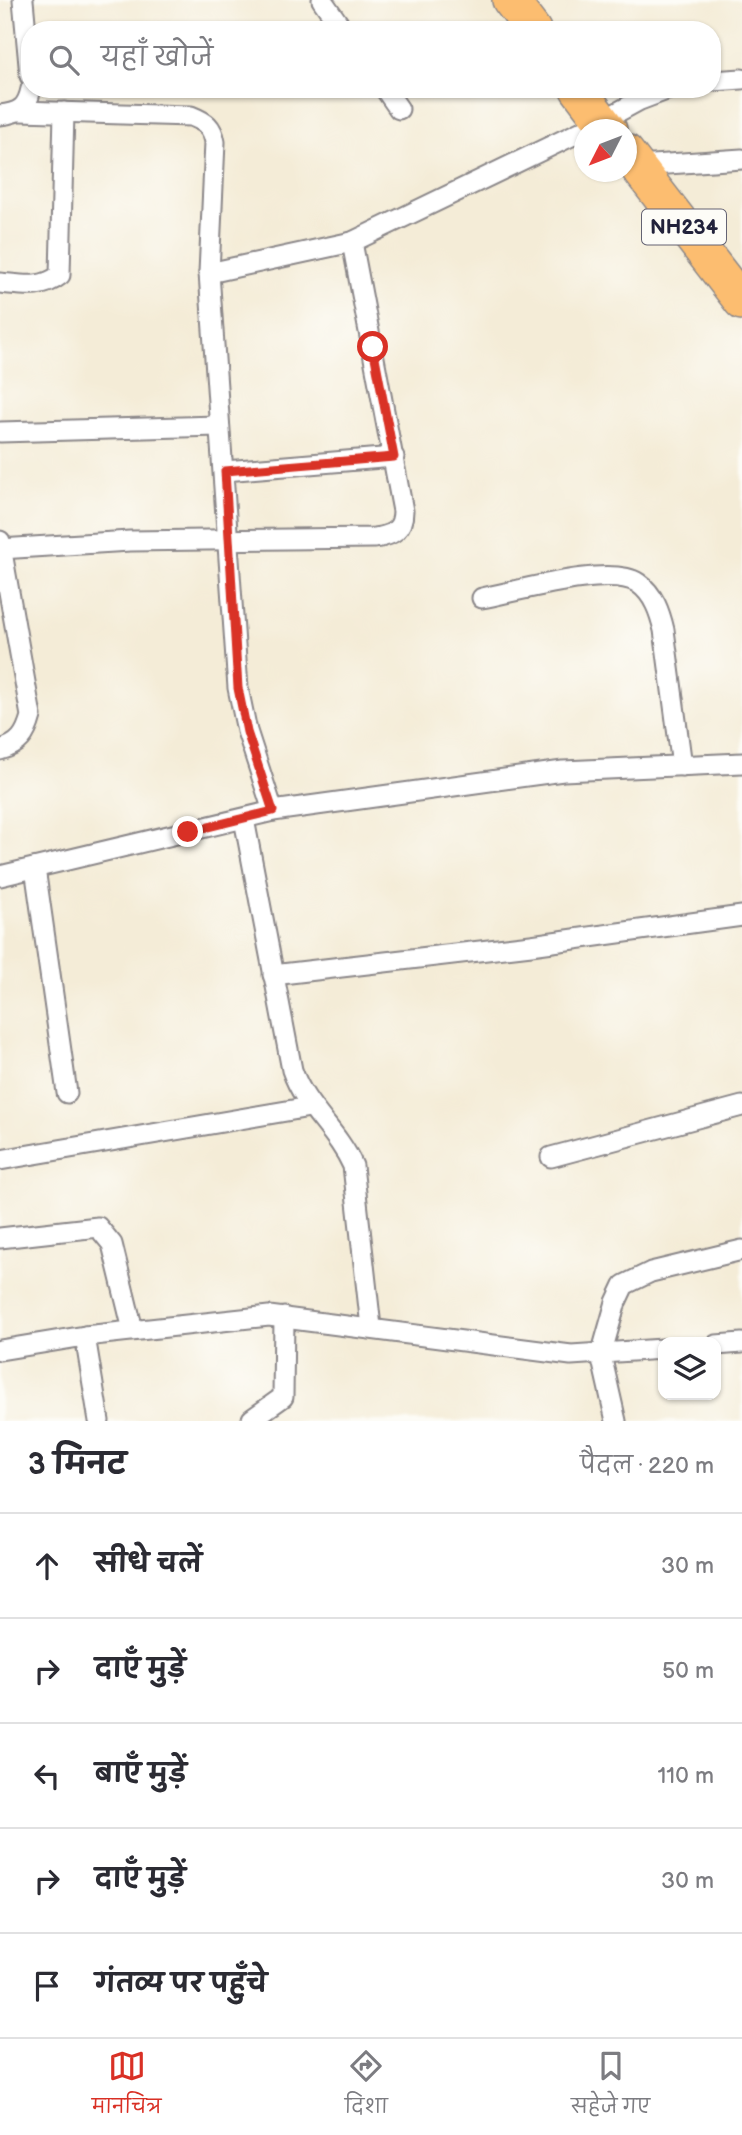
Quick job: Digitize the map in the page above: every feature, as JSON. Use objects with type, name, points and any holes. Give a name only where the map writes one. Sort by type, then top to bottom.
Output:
[{"type":"highway","points":[[510,0],[526,21]]},
{"type":"highway","points":[[582,98],[591,119]]},
{"type":"highway","name":"NH234","points":[[637,166],[742,302]]},
{"type":"street","points":[[23,0],[25,21]]},
{"type":"street","points":[[322,0],[337,21]]},
{"type":"street","points":[[721,80],[742,79]]},
{"type":"street","points":[[20,111],[29,98]]},
{"type":"street","points":[[391,98],[399,109]]},
{"type":"street","points":[[609,119],[645,98]]},
{"type":"street","points":[[0,115],[20,111],[191,116],[204,121],[212,129],[215,142],[209,273],[218,425],[225,471],[227,540],[241,709],[273,811]]},
{"type":"street","points":[[0,283],[35,287],[49,284],[60,275],[64,113]]},
{"type":"street","points":[[209,273],[352,243],[574,138]]},
{"type":"street","points":[[637,159],[742,159]]},
{"type":"street","points":[[0,750],[12,747],[26,734],[31,716],[0,546],[130,541],[374,538],[396,532],[403,523],[394,457],[352,243]]},
{"type":"street","points":[[0,432],[218,425]]},
{"type":"street","points":[[225,471],[394,457]]},
{"type":"street","points":[[482,598],[600,577],[622,577],[639,583],[659,608],[682,766]]},
{"type":"street","points":[[0,876],[273,811],[563,771],[742,763]]},
{"type":"street","points":[[244,819],[292,1070],[299,1092],[343,1143],[354,1166],[371,1327]]},
{"type":"street","points":[[35,868],[67,1093]]},
{"type":"street","points":[[273,975],[531,945],[742,916]]},
{"type":"street","points":[[551,1157],[742,1106]]},
{"type":"street","points":[[0,1160],[310,1107]]},
{"type":"street","points":[[0,1238],[98,1227],[112,1244],[133,1330]]},
{"type":"street","points":[[616,1421],[601,1355],[616,1301],[624,1285],[651,1272],[742,1250]]},
{"type":"street","points":[[0,1350],[85,1336],[245,1317],[284,1317],[371,1327],[539,1352],[601,1355],[658,1349]]},
{"type":"street","points":[[252,1419],[283,1397],[284,1317]]},
{"type":"street","points":[[85,1336],[99,1421]]},
{"type":"street","points":[[721,1345],[741,1346]]},
{"type":"route","points":[[188,832],[273,811],[247,732],[238,688],[227,540],[225,471],[394,457],[373,347]]}]
